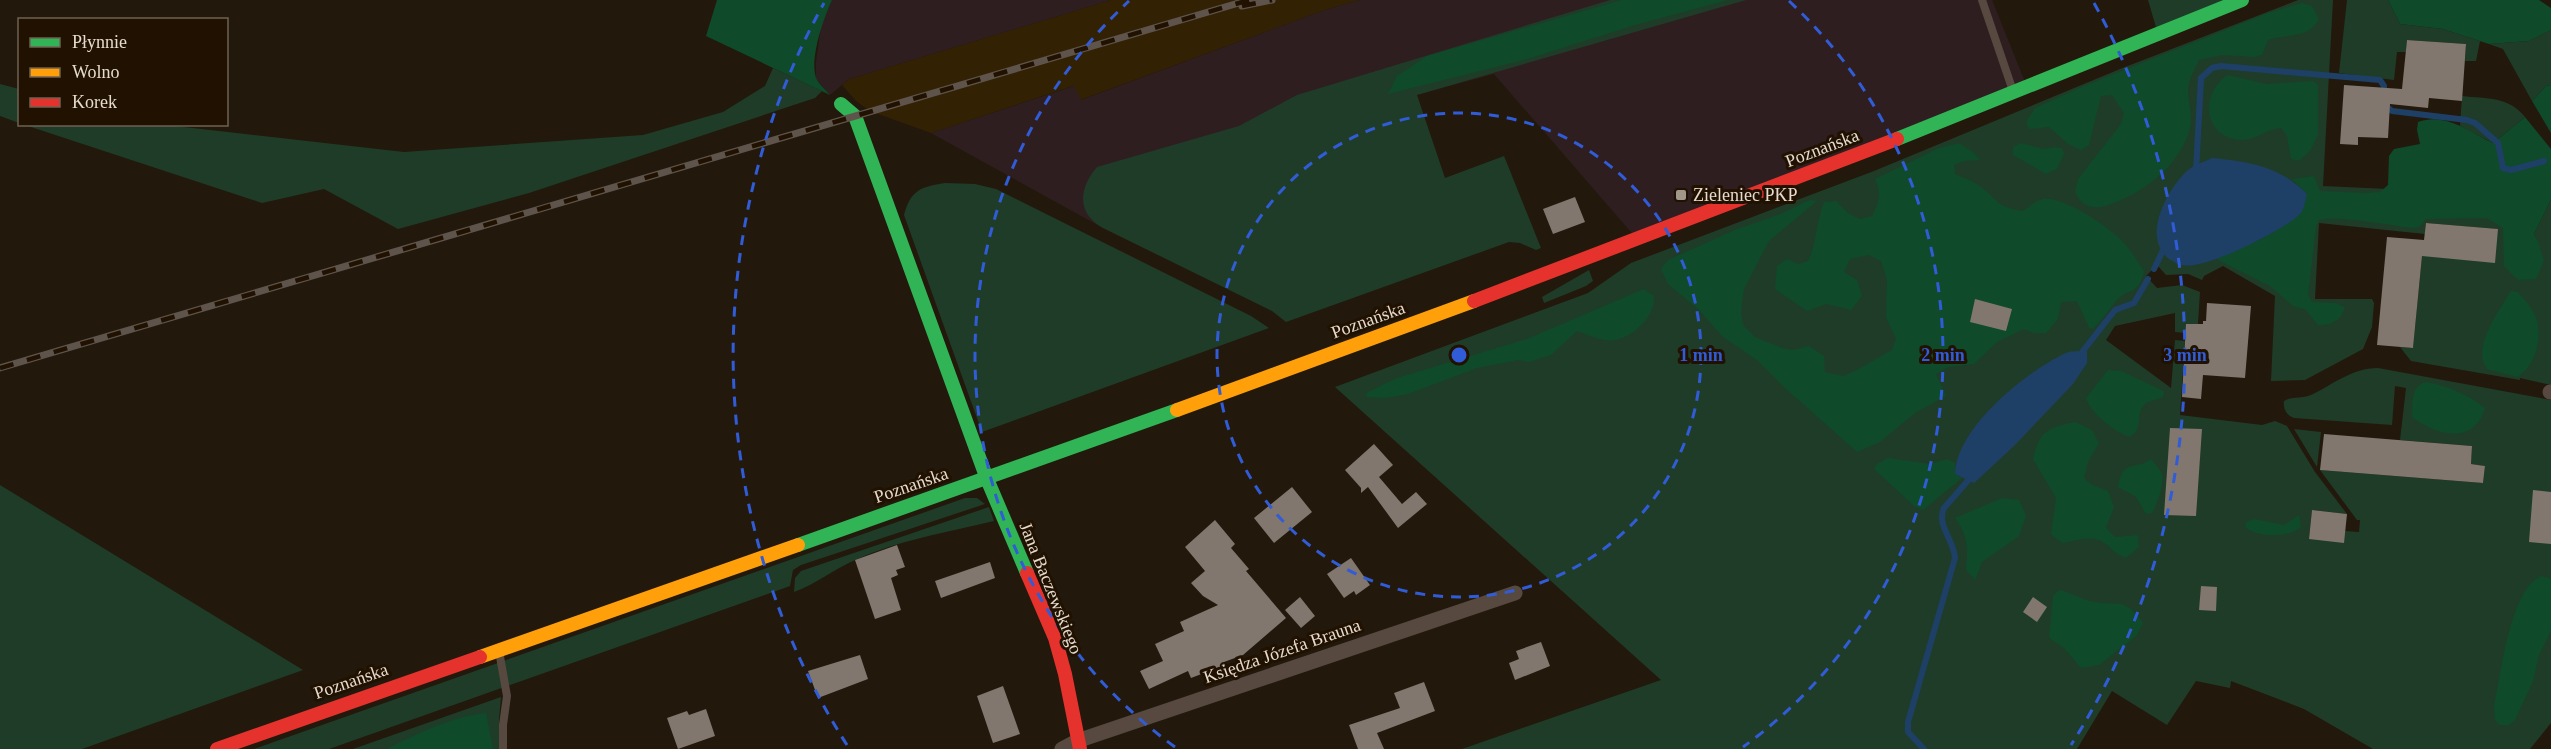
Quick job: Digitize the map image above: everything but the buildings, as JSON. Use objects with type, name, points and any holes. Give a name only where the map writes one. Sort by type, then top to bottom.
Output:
[{"type":"main road","name":"Poznańska","points":[[217,749],[987,479],[1506,290],[1815,172],[2242,0]]},
{"type":"main road","name":"Jana Baczewskiego","points":[[841,104],[855,117],[987,479],[1055,638],[1065,674],[1078,745]]},
{"type":"street","name":"Księdza Józefa Brauna","points":[[1062,749],[1515,593]]},
{"type":"lane","points":[[1982,0],[2013,92]]},
{"type":"lane","points":[[498,650],[507,688],[503,749]]},
{"type":"shaded area","points":[[832,0],[1111,0],[849,79],[830,95],[816,79],[816,62],[822,20]]},
{"type":"shaded area","points":[[1111,0],[1360,0],[1325,10],[1080,100],[1073,86],[931,133],[870,111],[856,101],[842,85],[849,79]]},
{"type":"shaded area","points":[[1360,0],[1992,0],[2027,87],[1637,239],[1494,74],[1416,95],[1103,228],[931,133],[1074,86],[1081,100],[1325,10]]},
{"type":"green space","points":[[717,0],[832,0],[821,28],[814,62],[817,80],[830,95],[706,36]]},
{"type":"green space","points":[[1610,0],[1746,0],[1417,95],[1445,178],[1504,156],[1541,248],[1536,250],[1520,243],[1509,242],[1286,322],[1272,311],[1103,228],[1094,222],[1084,208],[1084,192],[1097,167],[1239,126],[1297,95]]},
{"type":"green space","points":[[1622,0],[1728,0],[1635,25],[1524,60],[1388,94],[1397,76],[1427,56]]},
{"type":"green space","points":[[2148,0],[2242,0],[2158,34]]},
{"type":"green space","points":[[2298,0],[2333,0],[2323,186],[2497,194],[2528,279],[2541,251],[2534,234],[2551,200],[2551,385],[2411,361],[2400,347],[2413,348],[2422,256],[2497,229],[2426,223],[2425,234],[2319,223],[2315,299],[2372,299],[2374,303],[2372,327],[2363,349],[2305,380],[2271,381],[2275,296],[2223,266],[2204,276],[2202,280],[2188,274],[2166,275],[2157,265],[2146,276],[2157,288],[2182,285],[2200,292],[2198,324],[2186,324],[2186,333],[2175,332],[2175,313],[2115,326],[2106,340],[2171,388],[2175,340],[2185,341],[2180,415],[2262,425],[2275,421],[2287,426],[2315,472],[2347,514],[2312,510],[2309,539],[2345,531],[2359,532],[2360,520],[2357,520],[2320,470],[2483,483],[2485,466],[2471,464],[2472,446],[2400,440],[2406,388],[2395,386],[2392,425],[2294,418],[2286,411],[2284,401],[2311,395],[2343,377],[2378,368],[2551,400],[2551,723],[2530,749],[2373,749],[2304,709],[2231,681],[2230,688],[2196,681],[2167,725],[2112,691],[2077,749],[1462,749],[1661,680],[1335,387],[1588,293],[1631,263],[1874,171],[2120,69]]},
{"type":"green space","points":[[2347,0],[2388,0],[2400,24],[2443,29],[2480,41],[2476,61],[2465,61],[2466,44],[2407,40],[2406,52],[2397,52],[2394,80],[2339,73]]},
{"type":"green space","points":[[2388,0],[2539,0],[2551,8],[2551,30],[2529,41],[2489,44],[2443,29],[2400,24]]},
{"type":"green space","points":[[2302,3],[2312,6],[2319,19],[2309,30],[2268,40],[2262,55],[2254,57],[2223,55],[2199,60],[2188,87],[2190,128],[2178,155],[2157,178],[2119,201],[2105,206],[2091,207],[2083,203],[2075,192],[2078,179],[2121,124],[2124,113],[2112,95],[2101,96],[2089,145],[2081,150],[2068,144],[2049,127],[2029,129],[2026,122],[2035,108],[2084,86],[2268,13]]},
{"type":"green space","points":[[2551,30],[2551,85],[2546,86],[2532,101],[2503,49],[2489,44],[2529,41]]},
{"type":"green space","points":[[773,68],[822,91],[815,98],[529,193],[398,229],[324,189],[262,203],[28,126],[175,126],[404,152],[643,135],[723,112],[765,86]]},
{"type":"green space","points":[[2228,75],[2266,84],[2313,81],[2318,85],[2318,135],[2310,151],[2299,161],[2291,159],[2287,136],[2281,128],[2245,140],[2227,137],[2218,131],[2212,123],[2209,102],[2219,83]]},
{"type":"green space","points":[[0,84],[18,89],[18,123],[0,116]]},
{"type":"green space","points":[[2551,85],[2551,133],[2532,101],[2546,86]]},
{"type":"green space","points":[[2462,96],[2504,102],[2512,105],[2525,117],[2493,143],[2460,126]]},
{"type":"green space","points":[[2525,117],[2551,149],[2551,200],[2534,234],[2544,261],[2536,279],[2518,280],[2504,266],[2503,228],[2487,218],[2426,219],[2419,227],[2412,228],[2324,219],[2318,221],[2316,227],[2308,295],[2312,302],[2335,303],[2345,307],[2341,316],[2335,321],[2318,325],[2305,309],[2293,306],[2270,286],[2216,259],[2263,238],[2307,194],[2292,179],[2314,176],[2320,191],[2380,192],[2388,185],[2389,156],[2394,149],[2420,144],[2418,122],[2448,121],[2493,143]]},
{"type":"green space","points":[[1959,143],[1973,152],[1980,160],[1964,161],[1954,165],[1955,174],[1978,185],[2007,207],[2023,211],[2035,202],[2052,199],[2087,214],[2125,244],[2144,271],[2142,279],[2136,288],[2115,302],[2093,329],[2089,328],[2077,301],[2061,302],[2058,319],[2046,333],[2034,333],[2024,329],[1997,342],[1974,364],[1948,367],[1936,374],[1946,396],[1915,413],[1880,442],[1857,452],[1758,361],[1722,336],[1698,309],[1668,284],[1661,269],[1668,260],[1737,229],[1778,215],[1810,200],[1817,201],[1769,241],[1744,289],[1741,311],[1743,325],[1755,337],[1782,348],[1793,350],[1809,346],[1824,356],[1825,372],[1843,376],[1853,372],[1892,350],[1896,339],[1886,317],[1887,280],[1881,261],[1869,255],[1850,259],[1844,272],[1857,280],[1862,296],[1851,310],[1826,304],[1807,311],[1775,289],[1777,266],[1787,259],[1798,264],[1808,261],[1824,202],[1836,201],[1848,213],[1860,219],[1872,216],[1879,198],[1875,179],[1939,148]]},
{"type":"green space","points":[[2021,143],[2043,149],[2062,148],[2064,154],[2057,169],[2046,174],[2013,155],[2013,147]]},
{"type":"green space","points":[[945,183],[975,184],[996,189],[1251,316],[1269,328],[982,432],[904,215],[910,200],[918,191]]},
{"type":"green space","points":[[1589,270],[1593,281],[1544,303],[1542,297]]},
{"type":"green space","points":[[1644,289],[1654,296],[1650,313],[1639,328],[1622,338],[1605,340],[1577,331],[1551,355],[1529,362],[1518,360],[1477,368],[1408,394],[1385,398],[1367,397],[1366,393],[1397,378],[1527,339]]},
{"type":"green space","points":[[2511,291],[2518,292],[2529,306],[2536,317],[2538,328],[2537,345],[2532,360],[2523,373],[2517,377],[2487,369],[2482,351],[2488,330]]},
{"type":"green space","points":[[2108,370],[2121,371],[2164,391],[2163,397],[2145,404],[2140,412],[2137,430],[2129,437],[2104,421],[2093,410],[2086,398]]},
{"type":"green space","points":[[2426,382],[2457,391],[2478,403],[2485,408],[2480,420],[2472,428],[2453,434],[2432,429],[2412,417],[2415,391],[2417,387]]},
{"type":"green space","points":[[2075,422],[2092,430],[2099,443],[2088,462],[2084,478],[2092,485],[2108,491],[2114,507],[2106,528],[2115,537],[2138,535],[2139,547],[2126,558],[2097,539],[2062,543],[2051,534],[2056,498],[2033,459],[2039,442],[2046,432]]},
{"type":"green space","points":[[2294,429],[2321,432],[2317,467]]},
{"type":"green space","points":[[1888,458],[1930,464],[1947,459],[1955,463],[1955,474],[1962,478],[1923,510],[1914,506],[1874,469],[1877,464]]},
{"type":"green space","points":[[2151,459],[2161,473],[2162,484],[2152,513],[2146,514],[2136,497],[2118,487],[2120,478],[2126,469]]},
{"type":"green space","points":[[0,485],[303,670],[82,749],[0,749]]},
{"type":"green space","points":[[965,498],[977,498],[985,504],[801,565],[793,570],[790,586],[329,749],[254,749]]},
{"type":"green space","points":[[2002,498],[2019,500],[2026,516],[2019,536],[1982,562],[1975,580],[1966,570],[1966,542],[1955,518]]},
{"type":"green space","points":[[989,507],[994,521],[924,537],[872,553],[794,592],[795,578],[801,571]]},
{"type":"green space","points":[[2299,515],[2301,527],[2281,535],[2265,535],[2245,527],[2247,521],[2255,519],[2284,525]]},
{"type":"green space","points":[[2542,576],[2551,579],[2551,631],[2539,655],[2533,681],[2515,720],[2509,725],[2500,725],[2495,720],[2494,706],[2509,634],[2522,597],[2531,584]]},
{"type":"green space","points":[[2059,590],[2090,601],[2124,605],[2130,608],[2143,623],[2137,635],[2099,665],[2081,668],[2064,648],[2049,638],[2053,596]]},
{"type":"green space","points":[[501,697],[499,720],[501,749],[353,749]]},
{"type":"green space","points":[[486,713],[493,749],[387,749],[447,722]]},
{"type":"water","points":[[2212,158],[2239,161],[2275,171],[2307,194],[2304,206],[2301,213],[2290,222],[2242,248],[2207,262],[2182,265],[2168,258],[2160,247],[2157,235],[2158,221],[2163,206],[2178,180],[2195,165]]},
{"type":"water","points":[[2087,351],[2087,363],[2073,384],[2014,446],[1974,483],[1955,474],[1958,456],[1967,438],[1980,421],[2013,388],[2048,362],[2066,353]]},
{"type":"waterway","points":[[2196,171],[2201,78],[2212,68],[2221,66],[2380,80],[2384,86],[2383,95]]},
{"type":"waterway","points":[[2385,105],[2392,111],[2467,120],[2475,123],[2498,143],[2503,168],[2511,170],[2544,161]]},
{"type":"waterway","points":[[2154,269],[2166,244]]},
{"type":"waterway","points":[[2079,356],[2115,310],[2134,303],[2148,279]]},
{"type":"waterway","points":[[1924,749],[1908,732],[1908,722],[1955,558],[1942,514],[1944,508],[1972,476]]},
{"type":"railway","points":[[0,368],[1249,0]]},
{"type":"railway","points":[[1242,6],[1272,0]]},
{"type":"traffic: fast","points":[[1897,139],[2242,0]]},
{"type":"traffic: fast","points":[[841,104],[855,116],[987,479],[1027,573]]},
{"type":"traffic: fast","points":[[798,545],[1177,410]]},
{"type":"traffic: slow","points":[[1177,410],[1474,301]]},
{"type":"traffic: slow","points":[[480,657],[798,545]]},
{"type":"traffic: jam","points":[[1474,301],[1897,139]]},
{"type":"traffic: jam","points":[[1027,573],[1055,638],[1065,674],[1080,749]]},
{"type":"traffic: jam","points":[[217,749],[480,657]]},
{"type":"place","name":"Zieleniec PKP","points":[[1681,195]]}]
